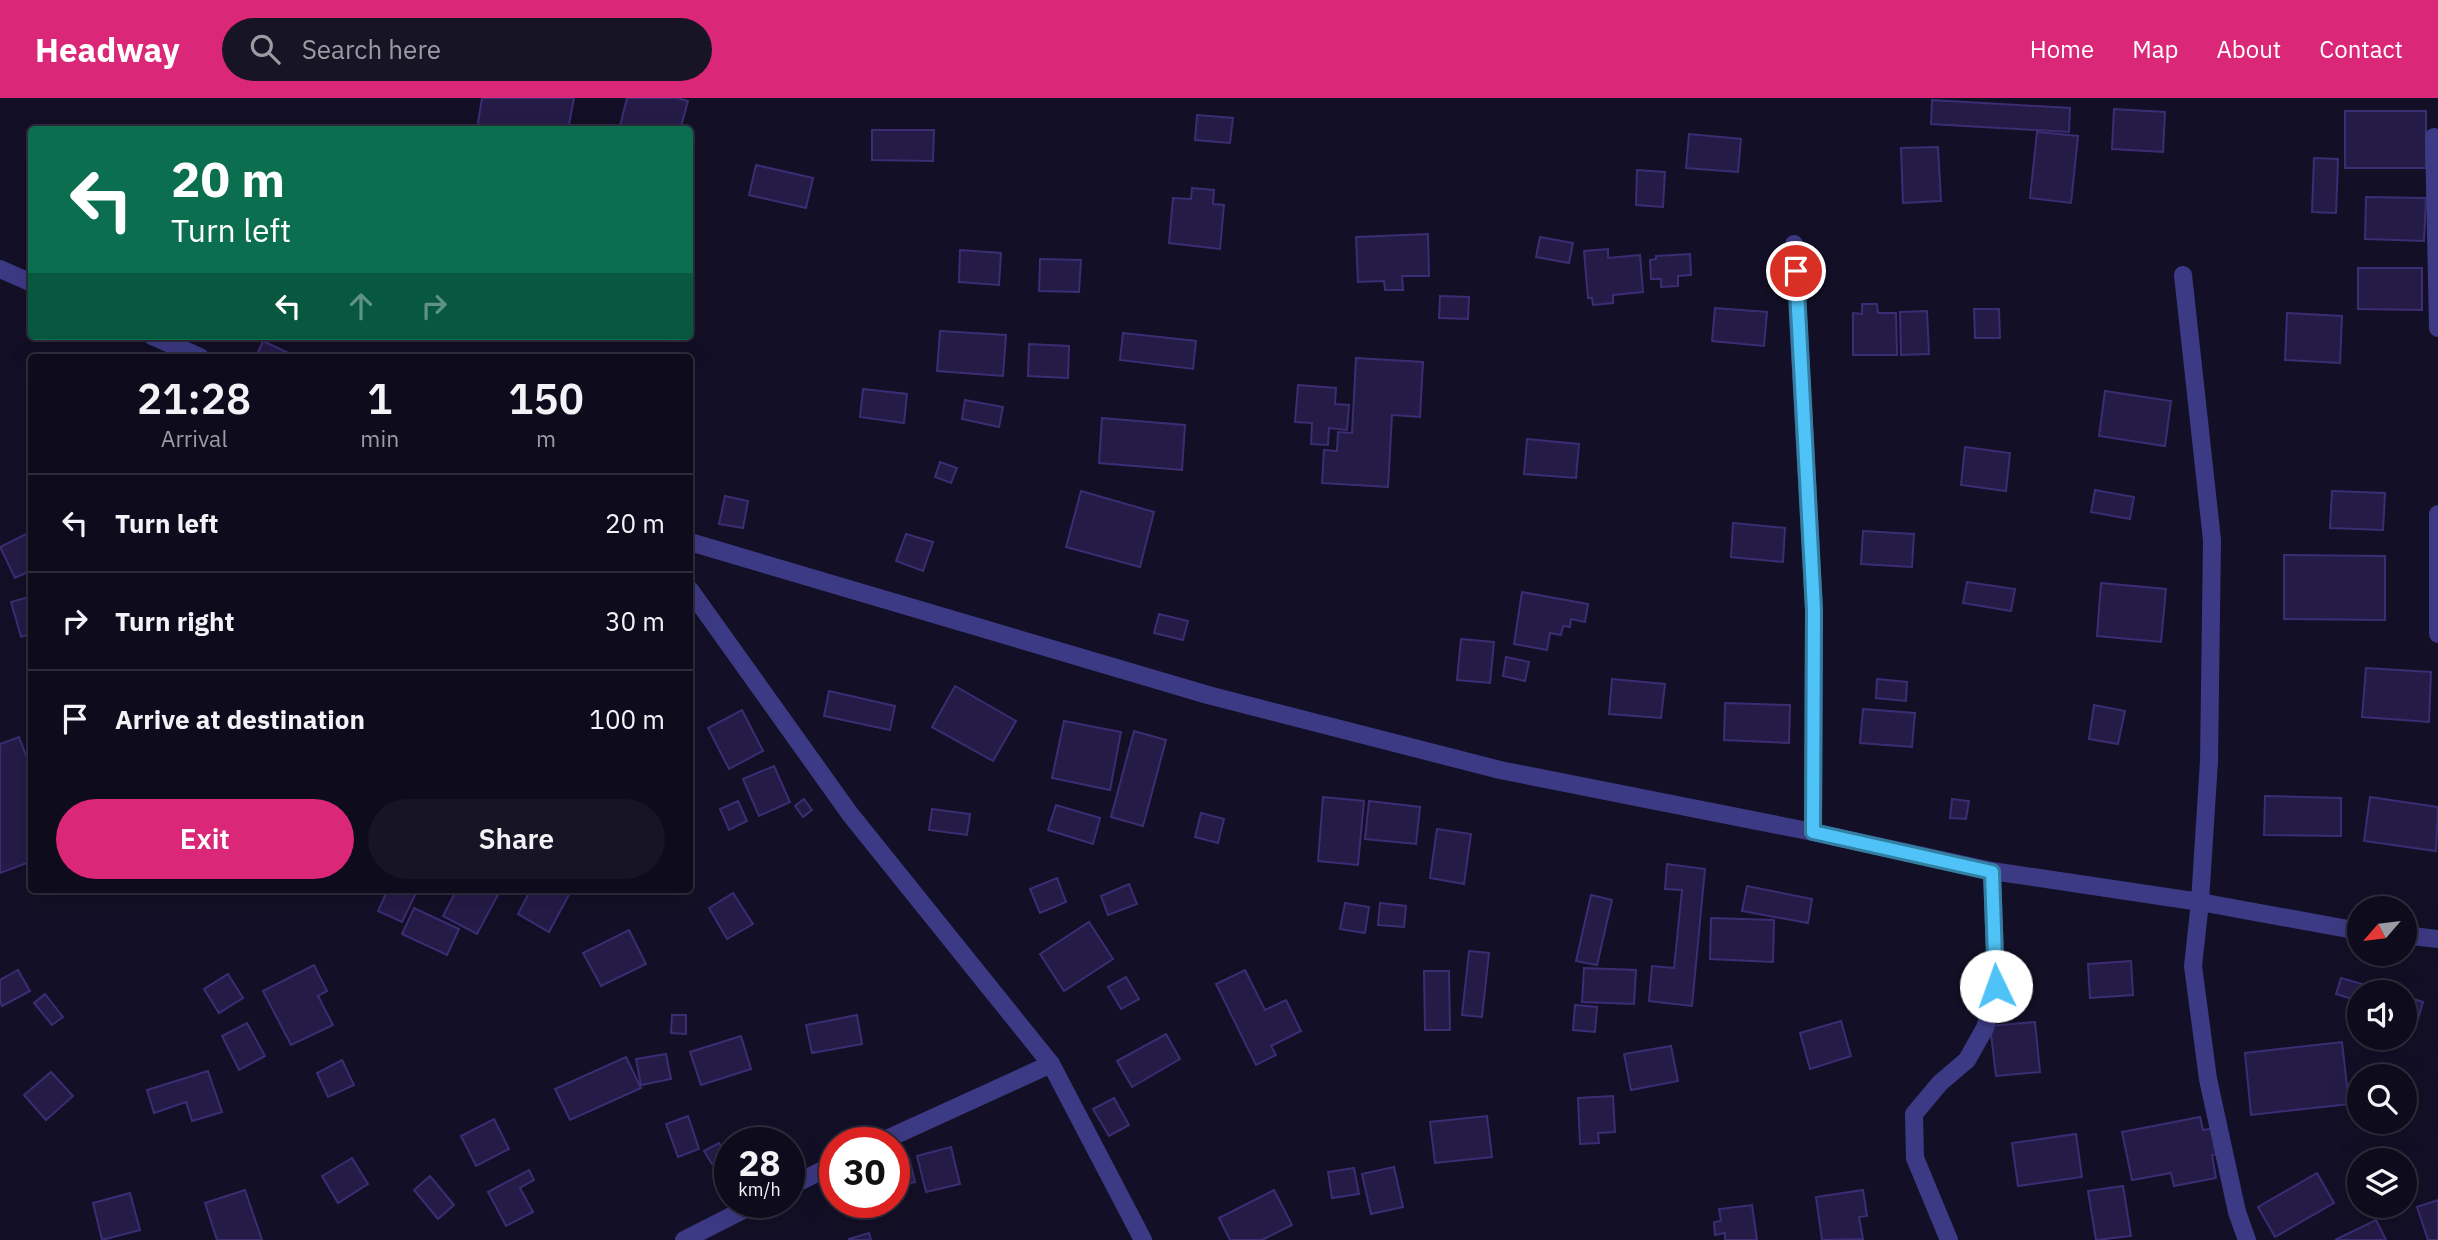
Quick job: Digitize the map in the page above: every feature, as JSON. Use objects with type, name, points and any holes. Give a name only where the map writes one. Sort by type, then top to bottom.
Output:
[{"type":"street","points":[[2434,137],[2438,328]]},
{"type":"street","points":[[1794,244],[1814,610],[1813,832]]},
{"type":"street","points":[[0,269],[28,281]]},
{"type":"street","points":[[2183,275],[2212,540],[2209,761],[2193,966],[2206,1067],[2237,1212],[2247,1240]]},
{"type":"street","points":[[161,340],[193,354]]},
{"type":"street","points":[[2438,514],[2438,634]]},
{"type":"street","points":[[693,543],[1248,705],[1500,770],[1813,832],[1992,872],[2200,902],[2347,928]]},
{"type":"street","points":[[693,594],[850,814],[1051,1064],[1143,1240]]},
{"type":"street","points":[[1949,1240],[1915,1158],[1914,1114],[1940,1083],[1967,1059],[1985,1028],[1996,986],[1992,872]]},
{"type":"street","points":[[2417,937],[2438,939]]},
{"type":"street","points":[[910,1128],[1051,1064]]},
{"type":"street","points":[[685,1240],[728,1218]]},
{"type":"building","points":[[482,98],[574,98],[569,126],[477,126]]},
{"type":"building","points":[[627,98],[677,98],[688,101],[681,126],[620,126]]},
{"type":"building","points":[[1932,100],[2070,108],[2069,132],[1931,124]]},
{"type":"building","points":[[2114,109],[2165,112],[2163,152],[2112,149]]},
{"type":"building","points":[[2345,111],[2426,111],[2426,168],[2345,168]]},
{"type":"building","points":[[1197,115],[1233,118],[1230,143],[1195,140]]},
{"type":"building","points":[[872,130],[934,130],[933,161],[872,160]]},
{"type":"building","points":[[2037,132],[2078,136],[2071,203],[2030,198]]},
{"type":"building","points":[[1689,134],[1741,139],[1738,172],[1686,168]]},
{"type":"building","points":[[1938,147],[1941,201],[1903,203],[1901,148]]},
{"type":"building","points":[[2314,158],[2338,159],[2336,213],[2312,212]]},
{"type":"building","points":[[756,165],[813,178],[806,208],[749,195]]},
{"type":"building","points":[[1637,170],[1665,172],[1663,207],[1636,205]]},
{"type":"building","points":[[1192,188],[1214,190],[1213,204],[1224,205],[1220,249],[1169,243],[1173,198],[1191,199]]},
{"type":"building","points":[[2366,197],[2426,198],[2424,241],[2365,239]]},
{"type":"building","points":[[1428,234],[1429,276],[1402,276],[1403,290],[1385,290],[1384,281],[1358,282],[1356,237]]},
{"type":"building","points":[[1540,237],[1573,243],[1569,263],[1536,257]]},
{"type":"building","points":[[1608,249],[1608,258],[1640,255],[1643,292],[1613,295],[1613,303],[1593,305],[1592,298],[1588,298],[1584,251]]},
{"type":"building","points":[[960,250],[1001,253],[999,285],[959,282]]},
{"type":"building","points":[[1690,254],[1691,275],[1678,276],[1678,286],[1661,287],[1661,279],[1651,279],[1650,260],[1656,259],[1656,256]]},
{"type":"building","points":[[1040,259],[1081,260],[1079,292],[1039,291]]},
{"type":"building","points":[[2358,268],[2422,268],[2422,310],[2358,309]]},
{"type":"building","points":[[1440,296],[1469,297],[1468,319],[1439,318]]},
{"type":"building","points":[[1862,304],[1877,304],[1878,313],[1896,313],[1897,355],[1853,355],[1853,313],[1862,314]]},
{"type":"building","points":[[1715,308],[1767,312],[1764,346],[1712,341]]},
{"type":"building","points":[[1974,309],[1999,309],[2000,338],[1975,338]]},
{"type":"building","points":[[1927,311],[1929,354],[1901,355],[1900,312]]},
{"type":"building","points":[[2287,313],[2342,316],[2340,363],[2285,360]]},
{"type":"building","points":[[940,331],[1006,335],[1003,376],[937,371]]},
{"type":"building","points":[[1123,333],[1196,341],[1193,369],[1120,360]]},
{"type":"building","points":[[263,341],[291,354],[257,354]]},
{"type":"building","points":[[1029,344],[1069,346],[1068,378],[1028,376]]},
{"type":"building","points":[[1356,358],[1423,362],[1420,417],[1392,415],[1388,487],[1322,483],[1324,450],[1337,451],[1338,432],[1352,433]]},
{"type":"building","points":[[1298,385],[1336,388],[1335,404],[1349,405],[1347,430],[1329,428],[1328,445],[1311,444],[1312,423],[1295,422]]},
{"type":"building","points":[[863,389],[907,394],[904,423],[860,417]]},
{"type":"building","points":[[2105,391],[2171,401],[2165,446],[2099,436]]},
{"type":"building","points":[[965,400],[1003,407],[999,427],[962,419]]},
{"type":"building","points":[[1102,418],[1185,425],[1182,470],[1099,463]]},
{"type":"building","points":[[1527,439],[1579,444],[1576,478],[1524,474]]},
{"type":"building","points":[[1965,447],[2010,453],[2006,491],[1961,485]]},
{"type":"building","points":[[940,462],[957,468],[951,483],[935,477]]},
{"type":"building","points":[[2095,490],[2134,497],[2130,519],[2091,512]]},
{"type":"building","points":[[1081,491],[1154,512],[1140,567],[1066,547]]},
{"type":"building","points":[[2332,491],[2385,493],[2383,530],[2330,528]]},
{"type":"building","points":[[725,496],[748,501],[743,528],[719,524]]},
{"type":"building","points":[[1733,523],[1785,528],[1783,562],[1731,557]]},
{"type":"building","points":[[1863,531],[1914,534],[1912,567],[1861,564]]},
{"type":"building","points":[[28,533],[28,572],[15,578],[0,547]]},
{"type":"building","points":[[906,534],[933,542],[923,571],[896,561]]},
{"type":"building","points":[[2284,555],[2385,556],[2385,620],[2284,619]]},
{"type":"building","points":[[1967,582],[2015,589],[2011,611],[1963,603]]},
{"type":"building","points":[[2101,583],[2166,589],[2161,642],[2097,636]]},
{"type":"building","points":[[1522,592],[1588,604],[1585,622],[1571,619],[1570,627],[1563,626],[1561,635],[1550,633],[1547,650],[1514,644]]},
{"type":"building","points":[[28,597],[28,634],[21,637],[11,602]]},
{"type":"building","points":[[1159,614],[1188,621],[1183,640],[1154,633]]},
{"type":"building","points":[[1461,639],[1494,642],[1490,683],[1457,680]]},
{"type":"building","points":[[1506,657],[1529,662],[1525,681],[1503,676]]},
{"type":"building","points":[[2366,668],[2431,672],[2429,722],[2362,717]]},
{"type":"building","points":[[1612,679],[1665,684],[1661,718],[1609,714]]},
{"type":"building","points":[[1877,679],[1907,682],[1906,701],[1876,698]]},
{"type":"building","points":[[955,686],[1016,721],[993,761],[932,727]]},
{"type":"building","points":[[829,691],[895,706],[890,730],[824,716]]},
{"type":"building","points":[[1725,703],[1790,705],[1789,743],[1724,740]]},
{"type":"building","points":[[2094,705],[2125,711],[2118,744],[2089,739]]},
{"type":"building","points":[[1863,709],[1915,713],[1912,747],[1860,743]]},
{"type":"building","points":[[742,710],[763,751],[729,769],[708,728]]},
{"type":"building","points":[[1064,721],[1121,732],[1110,790],[1052,778]]},
{"type":"building","points":[[1134,731],[1166,740],[1143,826],[1111,817]]},
{"type":"building","points":[[19,737],[28,761],[28,862],[0,873],[0,744]]},
{"type":"building","points":[[774,766],[790,802],[759,816],[743,779]]},
{"type":"building","points":[[2265,796],[2341,798],[2341,836],[2264,835]]},
{"type":"building","points":[[1323,797],[1364,801],[1358,865],[1318,861]]},
{"type":"building","points":[[2370,797],[2438,807],[2436,851],[2364,841]]},
{"type":"building","points":[[804,799],[812,810],[803,817],[795,806]]},
{"type":"building","points":[[1952,799],[1969,801],[1966,819],[1950,818]]},
{"type":"building","points":[[738,801],[747,821],[729,830],[720,809]]},
{"type":"building","points":[[1369,801],[1420,807],[1416,844],[1365,839]]},
{"type":"building","points":[[1056,805],[1100,818],[1093,844],[1048,830]]},
{"type":"building","points":[[932,809],[970,814],[967,835],[929,830]]},
{"type":"building","points":[[1201,813],[1224,819],[1218,843],[1195,837]]},
{"type":"building","points":[[1437,829],[1471,834],[1464,884],[1430,878]]},
{"type":"building","points":[[1667,864],[1705,869],[1692,1006],[1649,1001],[1652,966],[1674,968],[1682,890],[1665,889]]},
{"type":"building","points":[[1057,878],[1066,902],[1040,913],[1030,889]]},
{"type":"building","points":[[1129,884],[1137,904],[1108,915],[1101,896]]},
{"type":"building","points":[[1747,886],[1812,899],[1808,923],[1742,911]]},
{"type":"building","points":[[386,893],[416,893],[402,922],[378,911]]},
{"type":"building","points":[[455,893],[499,893],[477,934],[443,916]]},
{"type":"building","points":[[529,893],[570,893],[549,932],[518,914]]},
{"type":"building","points":[[733,893],[753,924],[727,939],[709,908]]},
{"type":"building","points":[[1591,895],[1612,900],[1597,965],[1576,961]]},
{"type":"building","points":[[1345,903],[1369,907],[1365,933],[1340,929]]},
{"type":"building","points":[[1380,903],[1406,906],[1404,927],[1378,925]]},
{"type":"building","points":[[414,908],[459,929],[447,955],[402,934]]},
{"type":"building","points":[[1711,918],[1774,920],[1773,962],[1710,959]]},
{"type":"building","points":[[1089,922],[1113,959],[1064,991],[1040,954]]},
{"type":"building","points":[[629,930],[646,964],[601,986],[583,953]]},
{"type":"building","points":[[1469,951],[1489,953],[1482,1017],[1462,1015]]},
{"type":"building","points":[[2131,961],[2133,995],[2090,998],[2088,964]]},
{"type":"building","points":[[314,965],[327,991],[318,996],[333,1025],[291,1045],[263,991]]},
{"type":"building","points":[[1584,968],[1636,970],[1634,1004],[1582,1002]]},
{"type":"building","points":[[18,970],[30,991],[2,1006],[0,980]]},
{"type":"building","points":[[1245,970],[1265,1010],[1286,1000],[1301,1031],[1271,1046],[1276,1055],[1256,1065],[1216,984]]},
{"type":"building","points":[[1424,971],[1449,971],[1450,1030],[1425,1030]]},
{"type":"building","points":[[228,974],[243,998],[219,1013],[204,989]]},
{"type":"building","points":[[1126,977],[1139,999],[1121,1009],[1108,987]]},
{"type":"building","points":[[2341,978],[2348,980],[2347,997],[2336,994]]},
{"type":"building","points":[[45,994],[63,1017],[52,1025],[34,1003]]},
{"type":"building","points":[[2417,1000],[2423,1002],[2417,1019]]},
{"type":"building","points":[[1575,1005],[1597,1007],[1595,1032],[1573,1030]]},
{"type":"building","points":[[672,1015],[686,1015],[686,1034],[671,1033]]},
{"type":"building","points":[[857,1015],[862,1044],[812,1053],[806,1025]]},
{"type":"building","points":[[1841,1021],[1851,1056],[1810,1069],[1800,1033]]},
{"type":"building","points":[[2035,1022],[2040,1072],[1996,1076],[1990,1026]]},
{"type":"building","points":[[247,1023],[265,1056],[239,1070],[222,1036]]},
{"type":"building","points":[[1166,1034],[1180,1059],[1132,1087],[1117,1061]]},
{"type":"building","points":[[741,1036],[751,1069],[701,1085],[690,1052]]},
{"type":"building","points":[[2342,1042],[2347,1104],[2251,1115],[2245,1053]]},
{"type":"building","points":[[1671,1046],[1678,1081],[1631,1090],[1624,1054]]},
{"type":"building","points":[[666,1054],[671,1079],[641,1085],[636,1059]]},
{"type":"building","points":[[626,1057],[641,1088],[570,1120],[555,1089]]},
{"type":"building","points":[[342,1060],[354,1085],[328,1097],[317,1073]]},
{"type":"building","points":[[208,1071],[222,1112],[192,1121],[186,1102],[154,1113],[147,1090]]},
{"type":"building","points":[[51,1072],[73,1096],[46,1120],[24,1095]]},
{"type":"building","points":[[1613,1096],[1615,1132],[1598,1133],[1599,1143],[1580,1144],[1578,1098]]},
{"type":"building","points":[[1114,1098],[1129,1125],[1109,1136],[1093,1109]]},
{"type":"building","points":[[688,1116],[699,1149],[678,1157],[666,1124]]},
{"type":"building","points":[[1487,1116],[1492,1157],[1435,1163],[1430,1122]]},
{"type":"building","points":[[2200,1117],[2203,1130],[2215,1128],[2220,1154],[2212,1155],[2216,1178],[2174,1186],[2171,1173],[2132,1180],[2122,1132]]},
{"type":"building","points":[[494,1119],[509,1149],[476,1166],[461,1136]]},
{"type":"building","points":[[2076,1134],[2082,1177],[2018,1186],[2012,1143]]},
{"type":"building","points":[[714,1146],[714,1163],[712,1164],[704,1151]]},
{"type":"building","points":[[951,1147],[960,1184],[926,1192],[917,1156]]},
{"type":"building","points":[[352,1158],[368,1184],[338,1203],[322,1176]]},
{"type":"building","points":[[910,1162],[915,1182],[910,1183]]},
{"type":"building","points":[[1394,1167],[1403,1207],[1371,1214],[1362,1174]]},
{"type":"building","points":[[1354,1168],[1359,1194],[1332,1198],[1328,1172]]},
{"type":"building","points":[[529,1170],[534,1180],[520,1188],[533,1212],[506,1226],[488,1192]]},
{"type":"building","points":[[2317,1173],[2334,1203],[2275,1237],[2258,1207]]},
{"type":"building","points":[[430,1176],[454,1205],[438,1219],[414,1190]]},
{"type":"building","points":[[2123,1186],[2131,1236],[2096,1240],[2088,1191]]},
{"type":"building","points":[[245,1190],[262,1240],[217,1240],[205,1203]]},
{"type":"building","points":[[1274,1190],[1292,1225],[1262,1240],[1230,1240],[1219,1218]]},
{"type":"building","points":[[1863,1190],[1867,1216],[1859,1217],[1863,1239],[1822,1240],[1816,1197]]},
{"type":"building","points":[[130,1193],[140,1230],[102,1240],[93,1203]]},
{"type":"building","points":[[2438,1200],[2438,1240],[2428,1240],[2417,1207]]},
{"type":"building","points":[[1752,1205],[1757,1240],[1725,1240],[1725,1233],[1715,1235],[1714,1222],[1721,1221],[1719,1209]]},
{"type":"building","points":[[2376,1220],[2386,1240],[2335,1240]]},
{"type":"building","points":[[869,1233],[871,1240],[849,1240],[849,1239]]},
{"type":"route","points":[[1796,271],[1814,610],[1813,832],[1992,872],[1996,986]]}]
